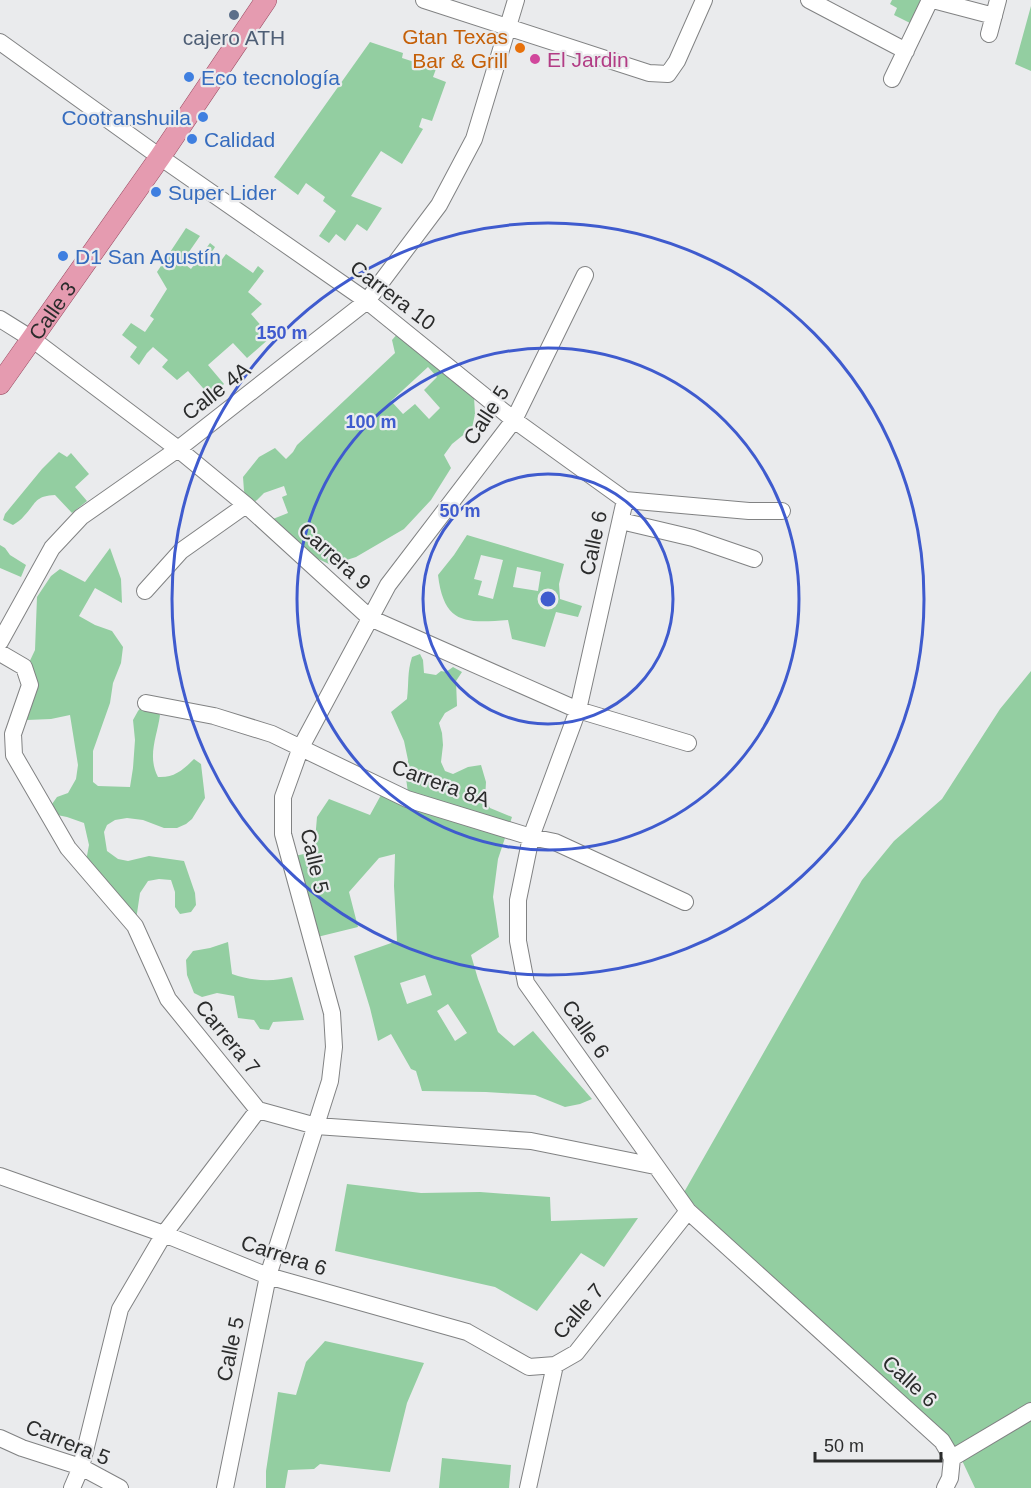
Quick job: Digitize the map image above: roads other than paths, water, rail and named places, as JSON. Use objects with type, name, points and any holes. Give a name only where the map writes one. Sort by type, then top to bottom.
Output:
[{"type":"main road","name":"Calle 3","points":[[0,384],[160,157],[266,0]]},
{"type":"street","points":[[424,0],[649,73],[668,74],[677,61],[704,0]]},
{"type":"street","name":"Calle 4A","points":[[0,642],[52,548],[81,517],[178,449],[367,301],[439,206],[474,140],[516,0]]},
{"type":"street","points":[[809,0],[906,51]]},
{"type":"street","points":[[892,80],[932,0],[996,8],[989,34]]},
{"type":"street","name":"Carrera 10","points":[[0,42],[367,301],[514,420],[625,500]]},
{"type":"street","name":"Calle 5","points":[[225,1488],[268,1276],[330,1081],[334,1047],[332,1013],[283,834],[283,797],[301,747],[388,585],[514,420],[585,275]]},
{"type":"street","name":"Carrera 9","points":[[0,318],[32,339],[178,449],[246,505],[370,618],[578,710],[688,743]]},
{"type":"street","points":[[625,500],[749,511],[782,511]]},
{"type":"street","name":"Calle 6","points":[[625,500],[578,710],[531,837],[518,900],[518,941],[526,983],[688,1211],[942,1441],[951,1458]]},
{"type":"street","points":[[145,591],[182,551],[246,505]]},
{"type":"street","points":[[621,522],[693,538],[754,559]]},
{"type":"street","name":"Carrera 7","points":[[0,653],[24,667],[30,685],[13,734],[14,755],[68,848],[135,926],[168,999],[258,1110]]},
{"type":"street","name":"Carrera 8A","points":[[146,703],[214,716],[272,734],[407,799],[531,837],[555,842],[685,902]]},
{"type":"street","points":[[72,1488],[81,1467],[120,1310],[164,1234],[258,1110],[316,1126],[531,1141],[655,1166]]},
{"type":"street","name":"Carrera 6","points":[[0,1176],[164,1234],[268,1276],[467,1332],[529,1367],[555,1365]]},
{"type":"street","name":"Calle 7","points":[[528,1488],[555,1365],[576,1353],[688,1211]]},
{"type":"street","points":[[945,1488],[950,1478],[951,1458],[1031,1411]]},
{"type":"street","name":"Carrera 5","points":[[0,1438],[22,1448],[81,1467],[120,1488]]},
{"type":"place","name":"cajero ATH","points":[[234,15]]},
{"type":"place","name":"Gtan Texas Bar & Grill","points":[[520,48]]},
{"type":"place","name":"El Jardin","points":[[535,59]]},
{"type":"place","name":"Eco tecnología","points":[[189,77]]},
{"type":"place","name":"Cootranshuila","points":[[203,117]]},
{"type":"place","name":"Calidad","points":[[192,139]]},
{"type":"place","name":"Super Lider","points":[[156,192]]},
{"type":"place","name":"D1 San Agustín","points":[[63,256]]}]
